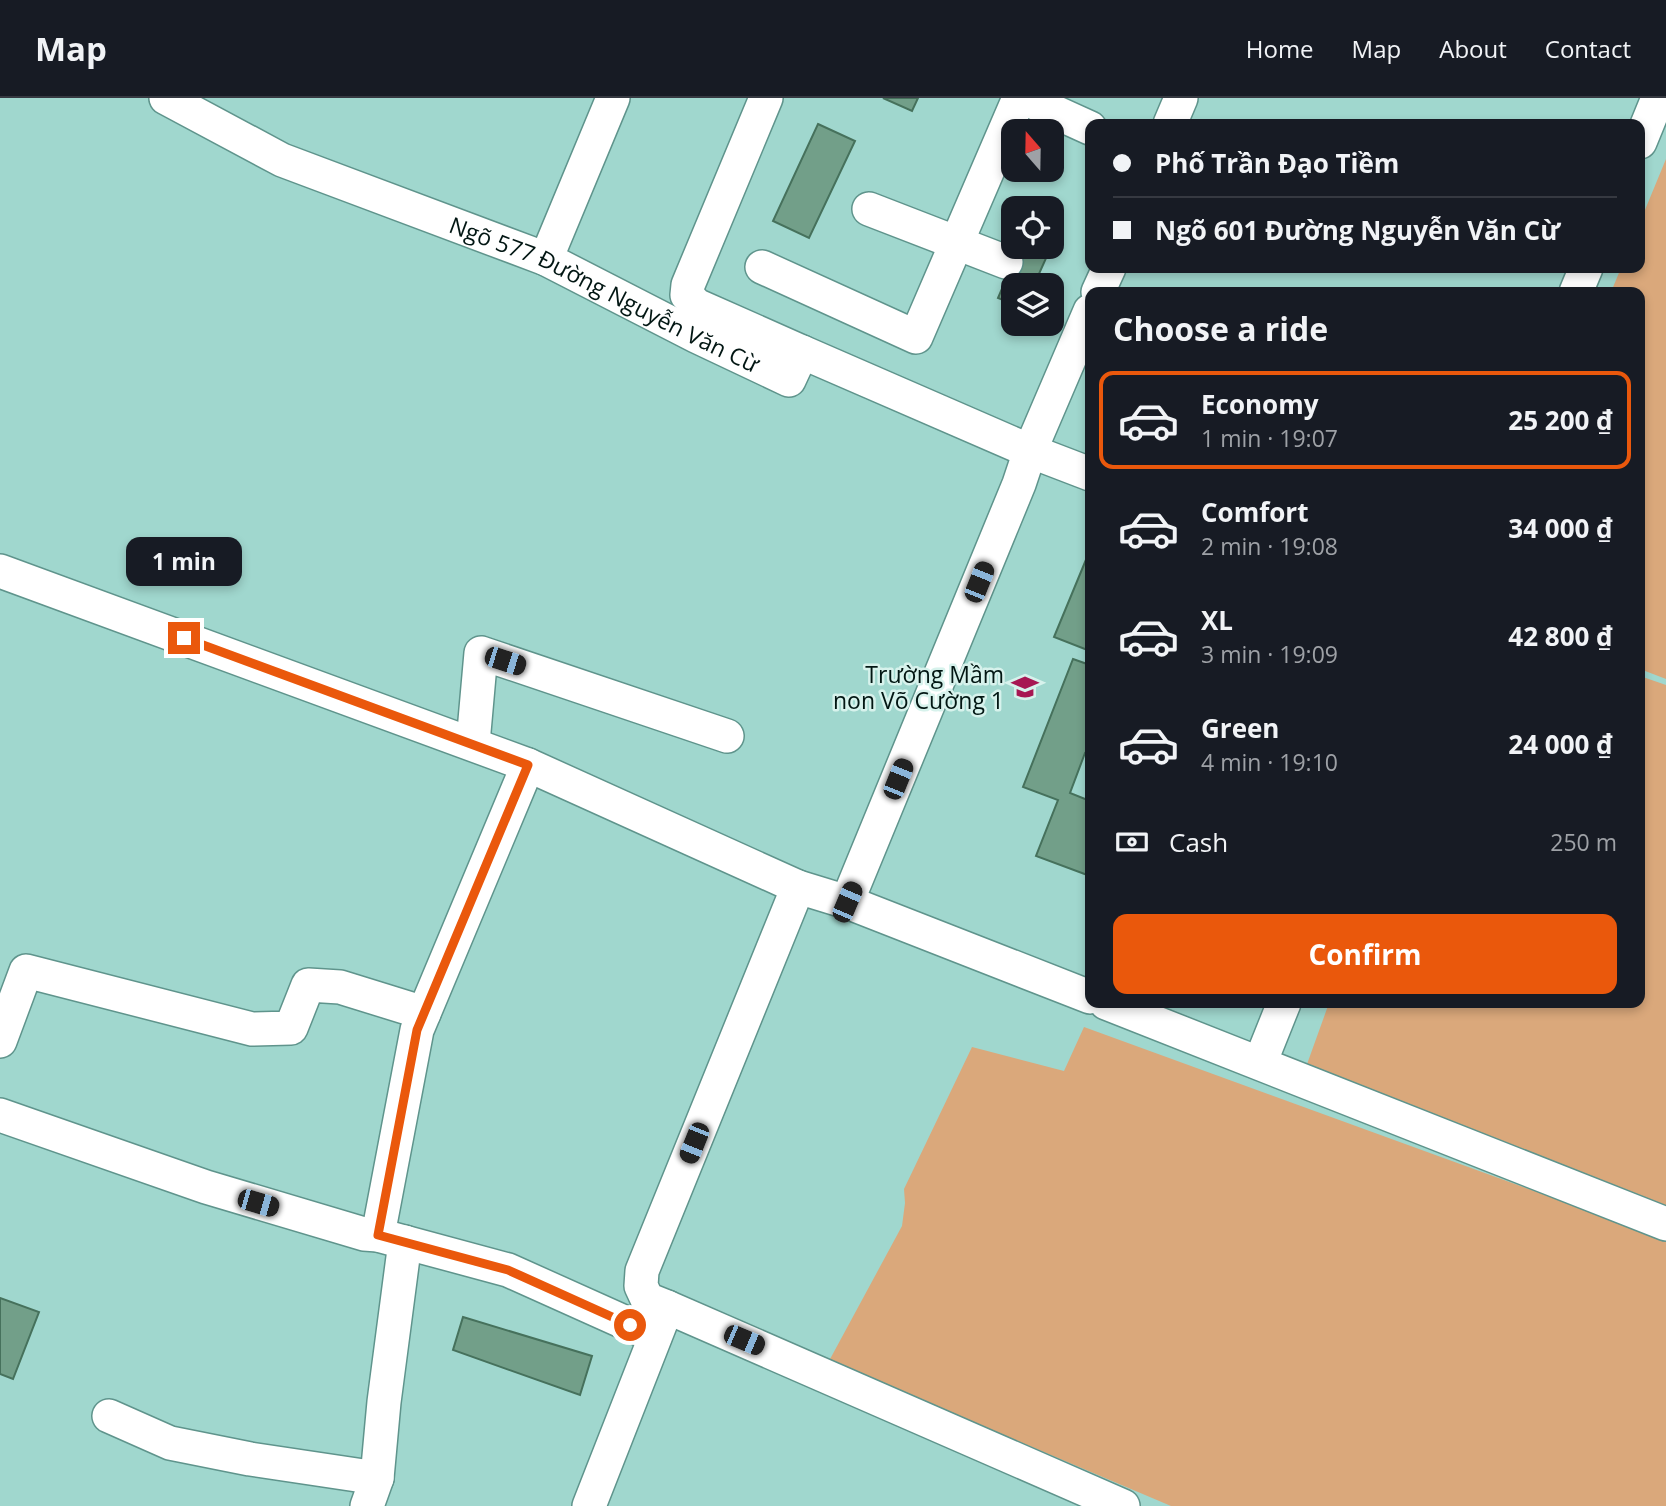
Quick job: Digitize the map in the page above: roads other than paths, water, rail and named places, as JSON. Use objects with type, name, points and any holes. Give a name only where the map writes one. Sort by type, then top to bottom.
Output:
[{"type":"street","name":"Ngõ 577 Đường Nguyễn Văn Cừ","points":[[166,98],[282,160],[546,259],[789,380],[802,352]]},
{"type":"street","points":[[546,259],[613,98]]},
{"type":"street","points":[[762,267],[916,337],[1021,98],[1085,126]]},
{"type":"street","points":[[1172,119],[1181,98]]},
{"type":"street","points":[[1645,130],[1658,98]]},
{"type":"street","points":[[764,99],[688,285],[687,295],[696,305],[1030,451],[1085,472]]},
{"type":"street","points":[[869,209],[1006,262]]},
{"type":"street","points":[[847,902],[1019,484],[1030,451],[1085,323]]},
{"type":"street","points":[[0,571],[473,743],[799,887],[847,902],[1085,995]]},
{"type":"street","points":[[473,743],[481,653],[727,736]]},
{"type":"street","points":[[109,1416],[170,1443],[250,1460],[372,1492],[384,1402],[391,1239],[417,1030],[528,765]]},
{"type":"street","points":[[661,1321],[640,1286],[642,1271],[799,887]]},
{"type":"street","points":[[0,1041],[26,971],[252,1029],[291,1027],[308,985],[340,987],[424,1013]]},
{"type":"street","points":[[1119,1008],[1666,1224]]},
{"type":"street","points":[[1260,1063],[1282,1008]]},
{"type":"street","points":[[0,1115],[206,1187],[364,1234],[508,1270],[661,1321],[1069,1495],[1123,1506]]},
{"type":"street","points":[[589,1506],[661,1321]]},
{"type":"place","name":"Trường Mầm non Võ Cường 1","points":[[1025,687]]}]
